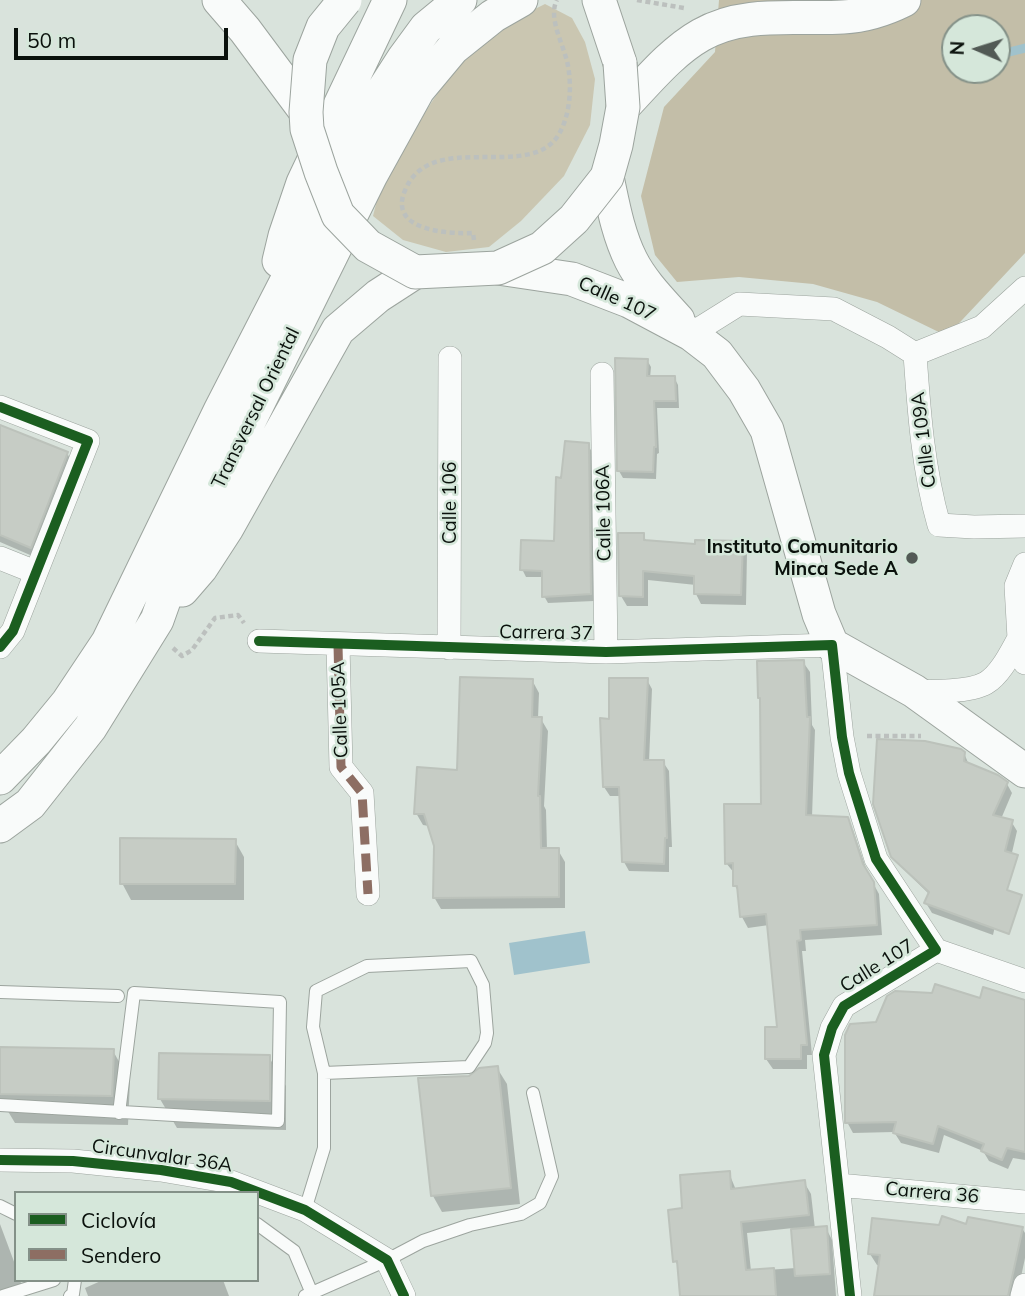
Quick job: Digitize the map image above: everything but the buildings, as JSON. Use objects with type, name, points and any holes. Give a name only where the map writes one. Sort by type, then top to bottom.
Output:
[{"type":"main road","points":[[219,0],[252,39],[306,112]]},
{"type":"main road","points":[[345,0],[323,27],[310,60],[307,129],[338,215],[368,246],[415,272]]},
{"type":"main road","points":[[267,319],[285,236],[303,183],[390,0]]},
{"type":"main road","name":"Transversal Oriental","points":[[0,778],[36,741],[68,702],[108,642],[221,409],[300,255],[337,171],[368,114],[426,28],[460,0]]},
{"type":"main road","name":"Transversal Oriental","points":[[0,826],[30,804],[163,631],[173,575],[418,90],[453,48],[493,16],[521,0]]},
{"type":"main road","points":[[163,631],[227,528],[338,330],[378,296],[415,272],[498,268],[542,248],[574,219],[607,177],[622,107],[620,63],[599,0]]},
{"type":"main road","points":[[622,107],[677,52],[701,34],[721,26],[744,19],[846,18],[887,9],[904,0]]},
{"type":"main road","name":"Calle 107","points":[[607,177],[619,230],[632,262],[654,294],[691,334]]},
{"type":"main road","name":"Calle 107","points":[[498,268],[572,279],[629,301],[691,334],[717,354],[744,390],[767,430],[819,614],[832,646]]},
{"type":"main road","points":[[832,646],[914,691],[1025,771]]},
{"type":"street","points":[[691,334],[739,304],[834,309],[915,354],[982,327],[1025,288]]},
{"type":"street","name":"Calle 109A","points":[[915,354],[920,432],[930,492],[939,525],[1025,526]]},
{"type":"street","name":"Calle 106","points":[[450,358],[450,648]]},
{"type":"street","name":"Calle 106A","points":[[602,374],[606,652]]},
{"type":"street","points":[[0,407],[88,441],[13,631],[0,647]]},
{"type":"street","points":[[0,558],[35,572]]},
{"type":"street","points":[[1025,564],[1016,586],[1019,638],[1025,663]]},
{"type":"street","points":[[914,691],[946,692],[986,683],[1002,667],[1019,638]]},
{"type":"street","name":"Carrera 37","points":[[259,641],[606,652],[832,646]]},
{"type":"street","name":"Calle 105A","points":[[338,645],[341,767],[362,793],[368,894]]},
{"type":"street","name":"Calle 107","points":[[832,646],[842,737],[849,773],[876,859],[936,950],[844,1006],[832,1028],[824,1055],[850,1296]]},
{"type":"street","points":[[936,950],[1025,981]]},
{"type":"street","name":"Circunvalar 36A","points":[[0,1160],[74,1161],[161,1170],[231,1182],[255,1191]]},
{"type":"street","name":"Carrera 36","points":[[838,1185],[1025,1202]]},
{"type":"street","name":"Circunvalar 36A","points":[[259,1193],[305,1210],[387,1260]]},
{"type":"street","points":[[387,1260],[404,1296]]},
{"type":"street","points":[[1022,1296],[1025,1285]]},
{"type":"lane","points":[[305,1210],[324,1148],[324,1073],[313,1027],[316,991],[367,966],[471,961],[484,985],[487,1034],[485,1043],[469,1067],[324,1073]]},
{"type":"lane","points":[[0,992],[118,996]]},
{"type":"lane","points":[[0,1105],[119,1113],[278,1121],[280,1002],[134,993],[119,1113]]},
{"type":"lane","points":[[259,1225],[294,1251],[310,1295],[423,1241],[470,1224],[521,1214],[540,1203],[552,1176],[533,1093]]},
{"type":"lane","points":[[3,1296],[37,1283]]},
{"type":"path","points":[[474,244],[473,233],[450,234],[414,224],[405,218],[401,207],[404,192],[421,170],[434,164],[452,158],[510,157],[530,153],[545,149],[557,138],[565,124],[570,75],[553,10],[557,0]]},
{"type":"path","points":[[637,0],[694,9]]},
{"type":"path","points":[[163,631],[176,652],[182,656],[192,650],[215,618],[238,615]]},
{"type":"path","points":[[842,737],[929,735]]},
{"type":"shaded area","points":[[719,0],[1025,0],[1025,253],[947,336],[877,302],[813,284],[739,277],[677,282],[655,255],[641,196],[664,107],[715,52]]},
{"type":"shaded area","points":[[545,4],[572,18],[585,42],[595,79],[590,125],[564,176],[521,221],[489,247],[446,252],[403,240],[373,216],[379,192],[409,137],[452,71],[505,24]]},
{"type":"water","points":[[585,931],[590,963],[514,975],[509,943]]},
{"type":"waterway","points":[[1011,52],[1025,48]]},
{"type":"marked path","points":[[338,645],[341,767],[362,793],[368,894]]},
{"type":"cycle path","points":[[0,407],[88,441],[13,631],[0,647]]},
{"type":"cycle path","points":[[259,641],[606,652],[832,645],[842,737],[849,773],[876,859],[936,950],[844,1006],[832,1028],[824,1055],[850,1296]]},
{"type":"cycle path","points":[[0,1160],[73,1161],[161,1170],[231,1182],[255,1191]]},
{"type":"cycle path","points":[[259,1193],[305,1210],[387,1260],[404,1296]]},
{"type":"place","name":"Instituto Comunitario Minca Sede A","points":[[912,558]]}]
